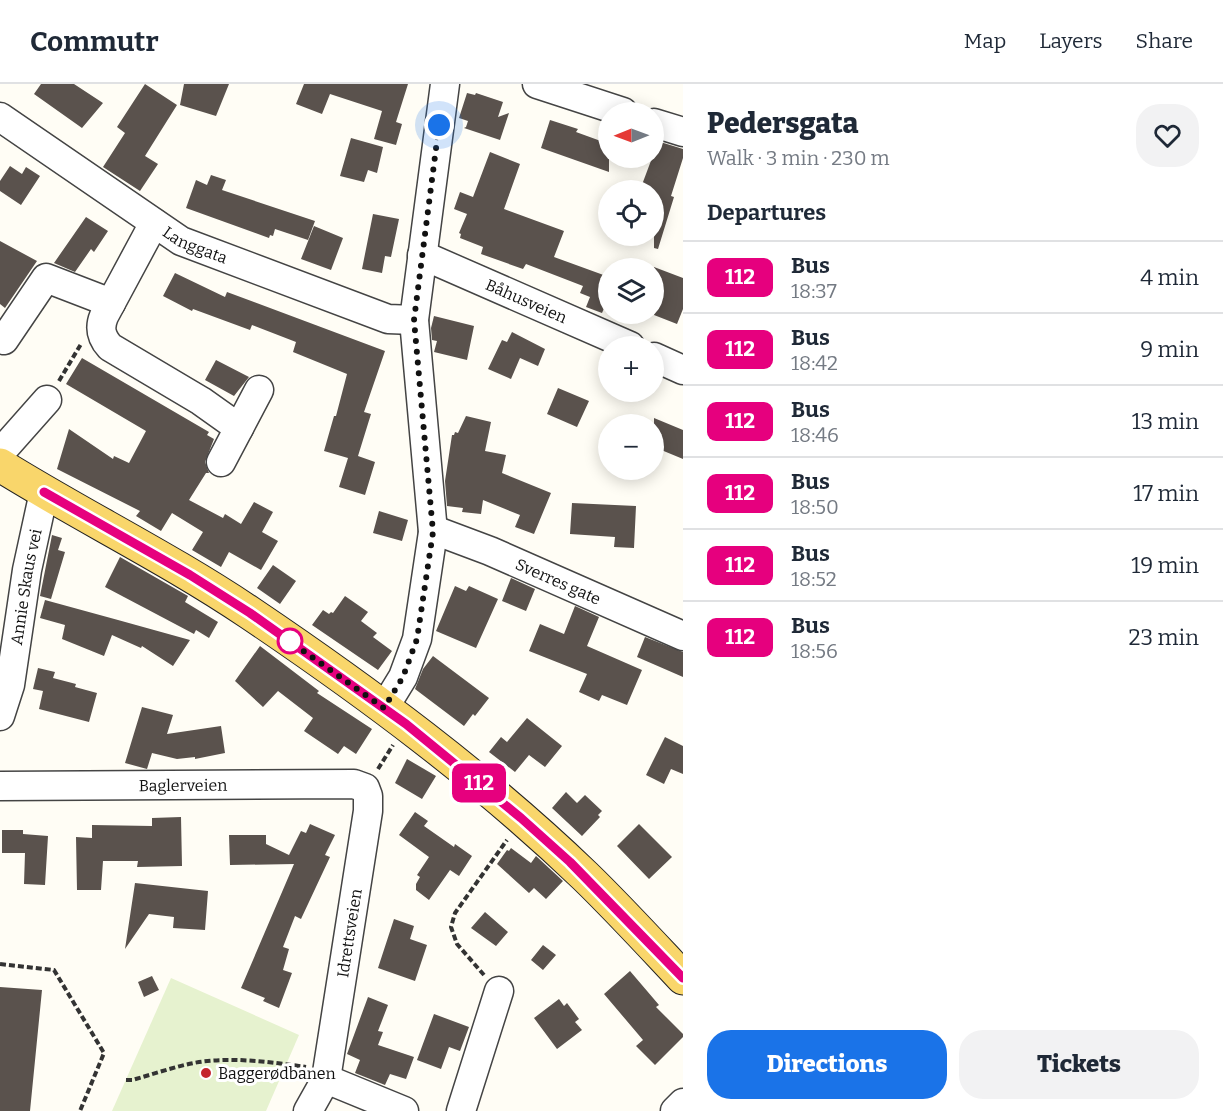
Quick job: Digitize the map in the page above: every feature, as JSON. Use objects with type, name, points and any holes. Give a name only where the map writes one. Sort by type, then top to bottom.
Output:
[{"type":"main road","points":[[0,465],[190,575],[250,613],[395,716],[521,818],[586,877],[683,978]]},
{"type":"street","points":[[395,716],[403,677],[417,639],[433,532],[414,320],[445,84]]},
{"type":"street","points":[[537,84],[598,104]]},
{"type":"street","name":"Langgata","points":[[0,117],[182,241],[388,319],[414,320]]},
{"type":"street","points":[[664,126],[683,132]]},
{"type":"street","points":[[154,223],[106,314],[104,341],[110,347],[201,401],[239,428]]},
{"type":"street","name":"Båhusveien","points":[[422,255],[607,336]]},
{"type":"street","points":[[4,340],[46,278],[106,314]]},
{"type":"street","points":[[664,361],[683,370]]},
{"type":"street","points":[[221,462],[259,390]]},
{"type":"street","points":[[0,453],[48,400]]},
{"type":"street","name":"Annie Skaus vei","points":[[0,716],[10,685],[27,570],[44,492]]},
{"type":"street","name":"Sverres gate","points":[[433,532],[442,533],[490,551],[683,636]]},
{"type":"street","name":"Baglerveien","points":[[0,786],[354,784],[365,788]]},
{"type":"street","name":"Idrettsveien","points":[[308,1111],[327,1075],[368,811],[368,796],[365,788]]},
{"type":"street","points":[[461,1111],[499,991]]},
{"type":"street","points":[[327,1075],[404,1111]]},
{"type":"street","points":[[675,1111],[683,1103]]},
{"type":"path","points":[[48,400],[89,331],[106,314]]},
{"type":"path","points":[[365,788],[395,716]]},
{"type":"path","points":[[499,991],[457,944],[451,927],[455,913],[521,818]]},
{"type":"path","points":[[0,964],[54,970],[104,1053],[80,1111]]},
{"type":"path","points":[[126,1080],[178,1066],[232,1060],[289,1064],[327,1075]]},
{"type":"green space","name":"Baggerødbanen","points":[[171,978],[299,1035],[266,1111],[112,1111]]},
{"type":"building","points":[[41,84],[74,84],[103,103],[82,128],[34,94]]},
{"type":"building","points":[[145,84],[177,105],[145,156],[158,164],[140,191],[103,167],[125,133],[117,127]]},
{"type":"building","points":[[184,84],[229,84],[216,116],[180,105]]},
{"type":"building","points":[[304,84],[408,84],[396,122],[402,124],[396,145],[374,139],[382,111],[330,94],[322,114],[296,104]]},
{"type":"building","points":[[467,93],[475,95],[476,93],[503,102],[498,117],[509,113],[500,140],[464,128],[468,121],[459,118]]},
{"type":"building","points":[[550,120],[578,129],[576,132],[598,140],[598,168],[609,168],[609,172],[541,148]]},
{"type":"building","points":[[351,138],[383,147],[377,173],[368,170],[364,182],[340,176]]},
{"type":"building","points":[[664,143],[683,149],[683,158],[671,196],[674,197],[664,230],[664,180],[644,180],[648,168],[664,168]]},
{"type":"building","points":[[490,152],[520,164],[504,209],[564,231],[554,257],[598,273],[598,312],[586,307],[590,297],[580,293],[583,286],[526,264],[523,269],[481,254],[483,247],[460,238],[459,233],[467,214],[454,209],[460,192],[473,197]]},
{"type":"building","points":[[10,166],[22,174],[26,167],[40,176],[21,205],[0,191],[0,181]]},
{"type":"building","points":[[211,175],[226,180],[222,190],[315,221],[308,240],[275,229],[273,236],[270,235],[269,238],[186,208],[196,180],[207,185]]},
{"type":"building","points":[[373,214],[399,219],[391,257],[385,256],[382,273],[362,269]]},
{"type":"building","points":[[86,217],[108,231],[94,252],[91,249],[75,272],[54,263]]},
{"type":"building","points":[[314,226],[343,238],[331,270],[301,259]]},
{"type":"building","points":[[0,241],[37,261],[5,308],[0,304]]},
{"type":"building","points":[[664,271],[683,278],[683,309],[677,324],[664,319]]},
{"type":"building","points":[[175,273],[225,297],[227,292],[385,351],[364,412],[371,414],[358,456],[375,462],[365,495],[339,487],[348,458],[324,451],[347,374],[293,352],[296,342],[252,325],[250,330],[193,309],[192,311],[163,296]]},
{"type":"building","points":[[434,316],[474,326],[467,360],[434,352],[437,341],[432,340],[431,328]]},
{"type":"building","points":[[512,332],[545,349],[538,366],[520,358],[511,379],[488,369],[502,340],[507,342]]},
{"type":"building","points":[[82,358],[209,432],[207,435],[214,439],[205,462],[209,473],[206,473],[189,500],[223,518],[225,514],[241,524],[254,502],[273,512],[262,532],[278,541],[261,570],[229,552],[221,567],[192,550],[203,532],[172,513],[161,531],[136,516],[140,511],[57,469],[69,429],[113,459],[114,456],[129,463],[146,431],[66,384]]},
{"type":"building","points":[[216,360],[249,377],[234,396],[205,380]]},
{"type":"building","points":[[558,388],[589,401],[577,427],[547,414]]},
{"type":"building","points":[[466,416],[491,422],[485,451],[506,455],[502,473],[551,493],[534,534],[515,527],[520,515],[483,500],[481,514],[462,512],[463,508],[447,506],[445,481],[452,435],[455,432],[458,433]]},
{"type":"building","points":[[664,422],[683,430],[683,459],[664,451]]},
{"type":"building","points":[[572,503],[636,506],[634,548],[614,547],[615,537],[570,534]]},
{"type":"building","points":[[379,511],[408,520],[402,541],[373,533]]},
{"type":"building","points":[[52,535],[62,538],[58,550],[65,552],[51,599],[40,596]]},
{"type":"building","points":[[120,557],[188,596],[185,602],[218,622],[209,638],[196,630],[194,634],[105,587]]},
{"type":"building","points":[[273,565],[296,581],[280,604],[257,588]]},
{"type":"building","points":[[511,578],[535,589],[526,611],[502,601]]},
{"type":"building","points":[[455,586],[466,591],[469,586],[498,599],[476,648],[436,631]]},
{"type":"building","points":[[345,596],[368,612],[361,621],[377,633],[373,637],[392,651],[378,670],[312,625],[323,610],[329,614],[333,613]]},
{"type":"building","points":[[45,600],[190,640],[173,666],[142,646],[141,648],[112,635],[104,656],[62,639],[65,625],[40,618]]},
{"type":"building","points":[[575,606],[599,617],[587,646],[642,670],[627,705],[602,695],[599,701],[579,692],[587,674],[529,651],[540,624],[564,634]]},
{"type":"building","points":[[645,637],[683,652],[683,677],[637,657]]},
{"type":"building","points":[[260,646],[319,691],[317,693],[372,729],[356,754],[344,746],[338,754],[304,731],[313,718],[278,691],[263,707],[235,681]]},
{"type":"building","points":[[433,656],[489,698],[464,726],[415,689],[423,669]]},
{"type":"building","points":[[38,668],[55,672],[53,678],[97,693],[89,722],[39,709],[43,691],[33,689]]},
{"type":"building","points":[[142,707],[173,715],[167,734],[221,726],[225,753],[195,759],[195,757],[177,759],[152,753],[147,769],[125,763]]},
{"type":"building","points":[[527,718],[562,746],[545,767],[529,755],[515,772],[489,752],[501,737],[507,742]]},
{"type":"building","points":[[665,737],[683,746],[683,774],[671,769],[664,784],[646,775]]},
{"type":"building","points":[[407,759],[436,776],[422,799],[395,783]]},
{"type":"building","points":[[566,792],[577,803],[585,795],[602,811],[598,815],[600,817],[582,836],[552,808]]},
{"type":"building","points":[[415,812],[428,821],[424,826],[454,847],[455,844],[472,856],[459,876],[450,870],[429,900],[416,890],[416,884],[420,877],[417,875],[429,857],[399,835]]},
{"type":"building","points":[[181,817],[182,866],[137,867],[138,861],[103,861],[101,890],[77,890],[76,837],[92,838],[92,825],[152,826],[152,818]]},
{"type":"building","points":[[310,824],[335,835],[325,855],[330,857],[301,919],[295,916],[283,947],[289,949],[283,970],[292,973],[279,1008],[263,1001],[265,998],[241,988],[294,864],[230,865],[229,835],[266,835],[266,844],[289,855],[301,831],[306,833]]},
{"type":"building","points":[[639,824],[672,857],[649,879],[617,846]]},
{"type":"building","points":[[2,830],[23,830],[23,834],[48,836],[45,885],[24,884],[25,853],[2,853]]},
{"type":"building","points":[[511,848],[531,863],[536,856],[563,881],[546,899],[534,888],[529,893],[497,864]]},
{"type":"building","points":[[135,883],[208,891],[205,930],[173,928],[174,917],[149,914],[125,949]]},
{"type":"building","points":[[485,912],[508,932],[496,946],[471,928]]},
{"type":"building","points":[[394,919],[414,926],[410,939],[427,945],[415,981],[378,968]]},
{"type":"building","points":[[543,945],[556,955],[543,970],[531,960]]},
{"type":"building","points":[[630,971],[659,1005],[656,1007],[683,1034],[683,1037],[655,1065],[636,1046],[643,1040],[604,994]]},
{"type":"building","points":[[152,976],[159,990],[144,997],[138,982]]},
{"type":"building","points":[[0,987],[42,990],[30,1111],[0,1111]]},
{"type":"building","points":[[368,997],[388,1005],[378,1031],[383,1032],[378,1045],[414,1057],[406,1079],[390,1074],[385,1085],[355,1073],[360,1060],[347,1054]]},
{"type":"building","points":[[559,999],[564,1006],[567,1003],[579,1019],[575,1022],[582,1030],[557,1049],[534,1018]]},
{"type":"building","points":[[434,1014],[469,1027],[460,1051],[449,1047],[441,1069],[417,1060]]},
{"type":"bus line","name":"112","points":[[44,492],[190,575],[250,613],[406,724],[521,818],[570,862],[683,978]]},
{"type":"place","name":"Baggerødbanen","points":[[206,1073]]},
{"type":"route","points":[[290,641],[288,640],[384,708],[403,677],[417,639],[433,532],[414,320],[439,125]]}]
